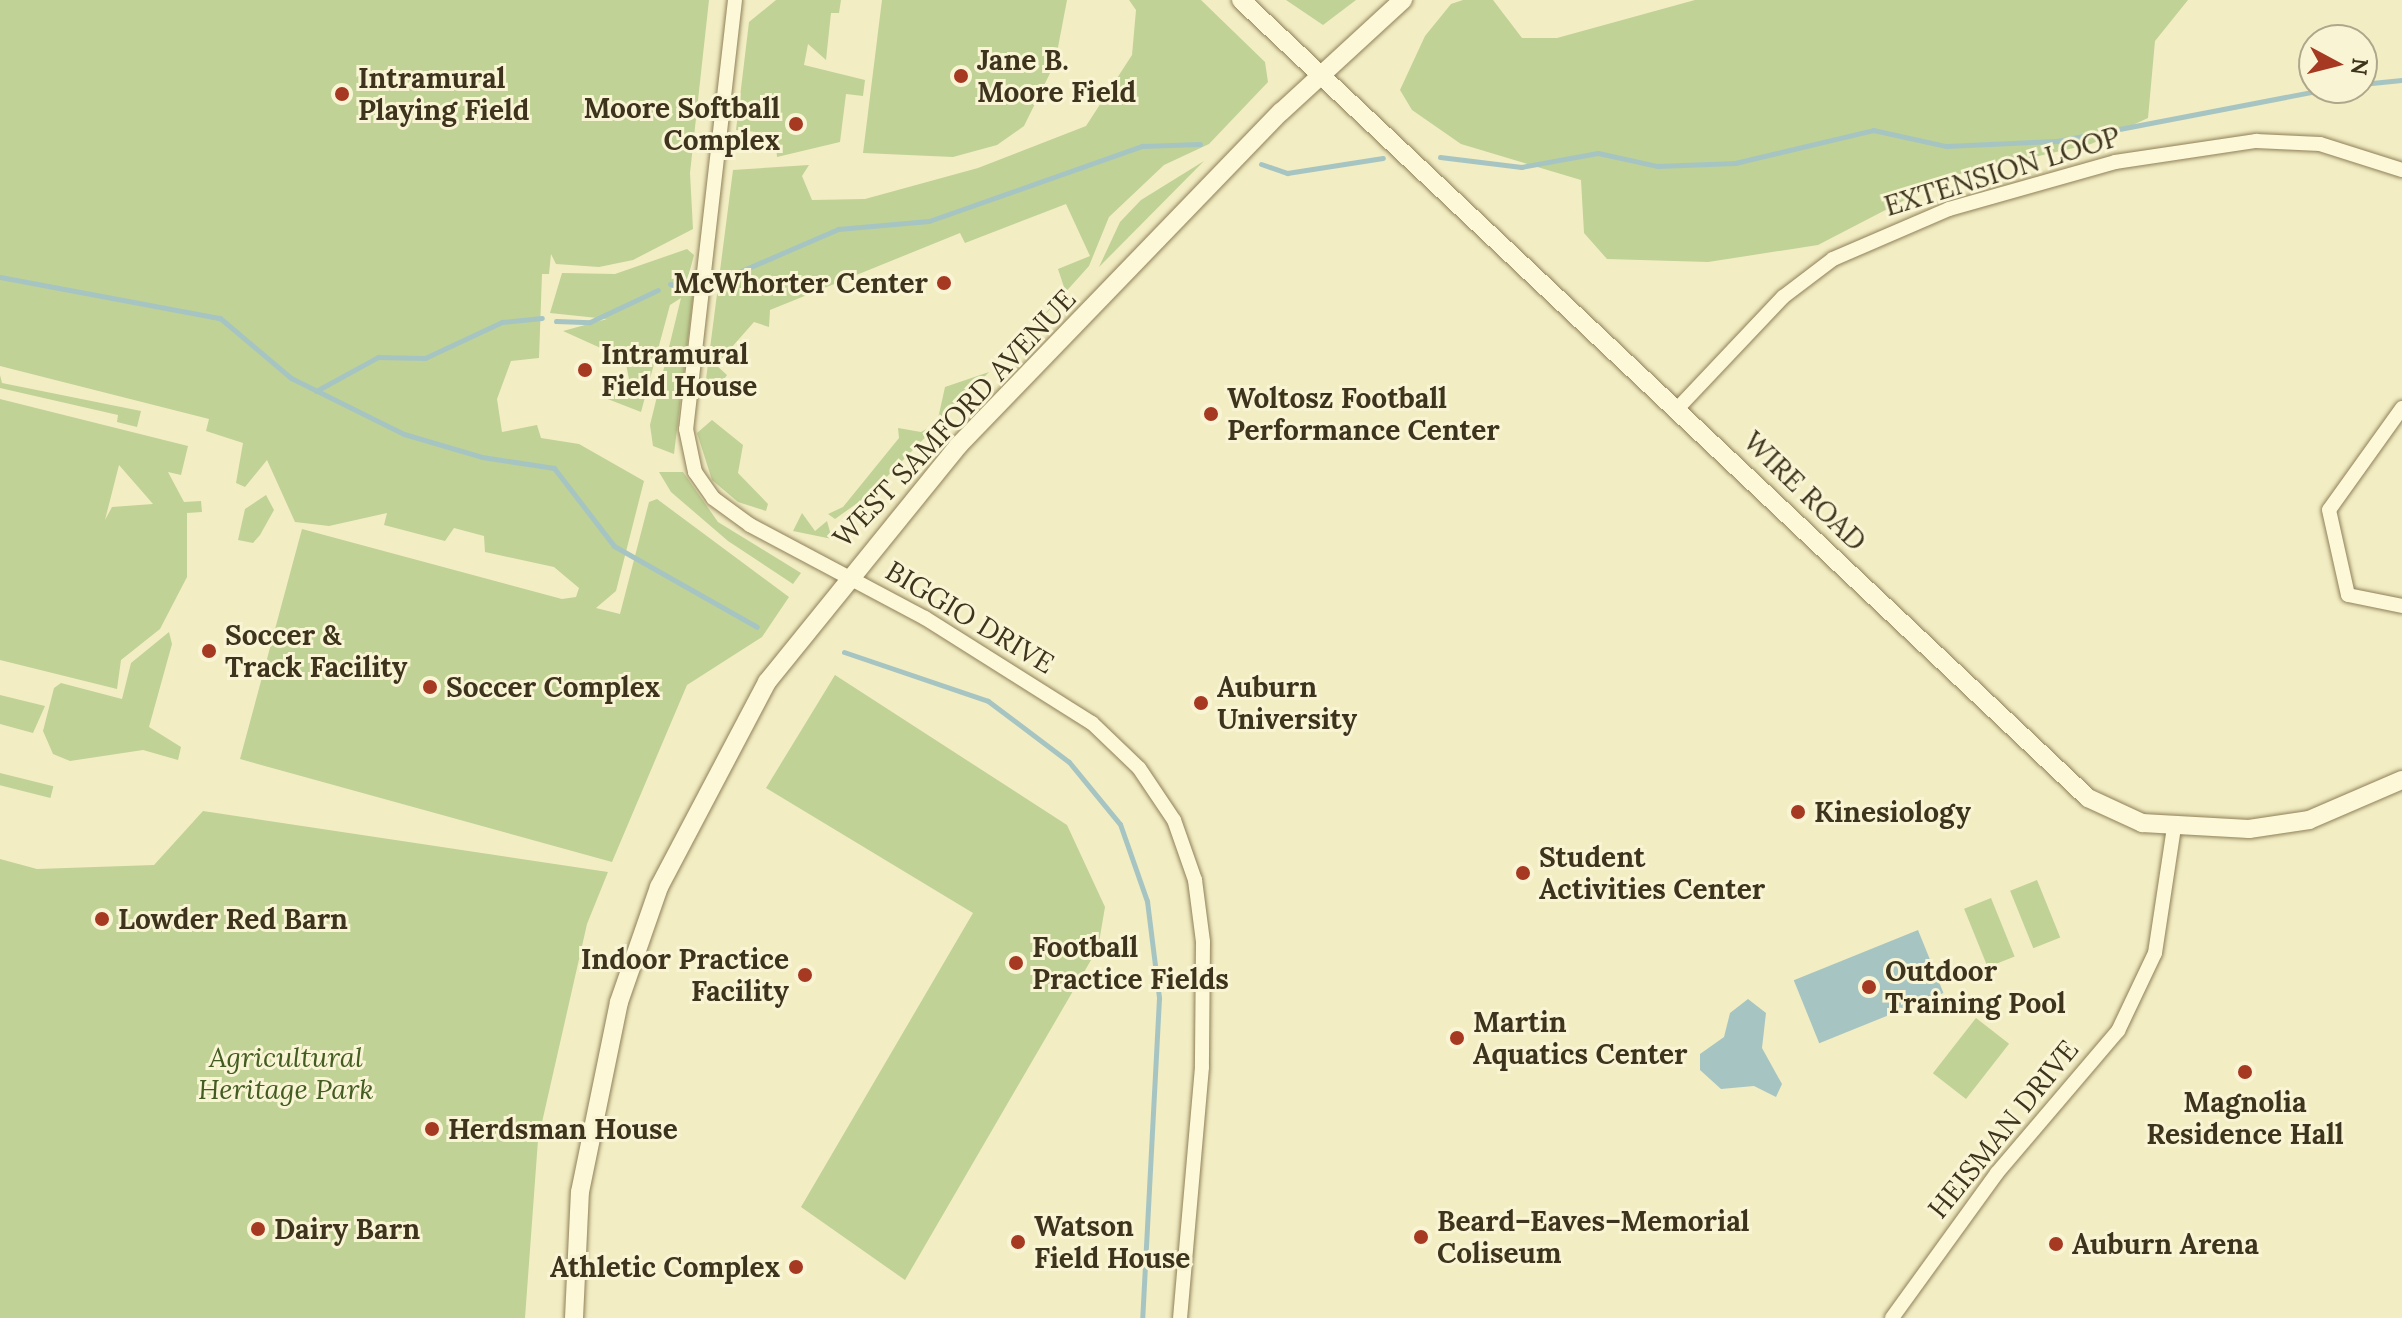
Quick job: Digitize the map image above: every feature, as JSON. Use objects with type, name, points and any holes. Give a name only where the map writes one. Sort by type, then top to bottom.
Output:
[{"type":"street","name":"BIGGIO DRIVE","points":[[735,0],[688,453],[713,498],[848,574],[1092,723],[1139,768],[1174,820],[1195,880],[1203,942],[1201,1083],[1180,1318]]},
{"type":"street","name":"WIRE ROAD","points":[[1241,0],[1678,408],[2056,771],[2116,814],[2174,828],[2309,820],[2402,780]]},
{"type":"street","name":"WEST SAMFORD AVENUE","points":[[574,1318],[589,1132],[619,1002],[659,887],[767,682],[848,574],[958,446],[1321,73],[1403,0]]},
{"type":"street","name":"EXTENSION LOOP","points":[[1678,408],[1783,297],[1833,259],[1949,209],[2115,162],[2256,141],[2320,144],[2402,170]]},
{"type":"street","points":[[2402,408],[2329,510],[2348,595],[2402,606]]},
{"type":"street","name":"HEISMAN DRIVE","points":[[1892,1318],[1997,1173],[2118,1031],[2155,953],[2174,828]]},
{"type":"green space","points":[[0,0],[709,0],[690,173],[693,229],[633,260],[599,267],[556,264],[551,254],[549,274],[542,274],[539,358],[511,361],[497,399],[502,432],[537,425],[541,438],[579,444],[644,481],[616,591],[596,608],[620,614],[649,502],[657,499],[789,597],[762,637],[687,685],[612,862],[240,759],[302,529],[562,599],[576,597],[579,588],[554,567],[485,552],[484,536],[454,528],[445,541],[384,525],[387,513],[329,526],[295,522],[267,460],[245,487],[236,483],[243,443],[206,431],[209,419],[0,366]]},
{"type":"green space","points":[[776,0],[841,0],[839,13],[831,13],[826,60],[808,44],[804,65],[865,80],[863,96],[846,94],[840,142],[777,157],[775,134],[736,130],[749,22]]},
{"type":"green space","name":"Jane B. Moore Field","points":[[882,0],[1067,0],[1055,63],[1024,126],[997,145],[953,157],[863,153]]},
{"type":"green space","points":[[1129,0],[1201,0],[1265,62],[1268,82],[1209,144],[1164,165],[1109,217],[1089,266],[1036,325],[1065,290],[1058,269],[1090,256],[1066,204],[965,243],[960,233],[770,310],[769,327],[754,322],[716,365],[727,375],[718,388],[705,387],[733,170],[809,165],[802,176],[812,200],[865,199],[978,168],[1086,126],[1132,55],[1136,10]]},
{"type":"green space","points":[[1286,0],[1356,0],[1323,25]]},
{"type":"green space","points":[[1463,0],[1493,0],[1522,38],[1557,38],[1695,0],[2188,0],[2155,41],[2148,118],[2091,144],[1951,176],[1818,245],[1708,262],[1607,259],[1584,233],[1581,180],[1461,144],[1412,110],[1400,90],[1425,36],[1451,4]]},
{"type":"green space","points":[[1204,161],[1099,267],[1120,222],[1141,200]]},
{"type":"green space","points":[[687,249],[694,255],[686,285],[694,289],[674,454],[653,446],[650,425],[681,298],[670,305],[641,412],[605,398],[631,389],[625,359],[563,331],[607,319],[550,313],[562,273],[615,274]]},
{"type":"green space","points":[[989,372],[870,494],[835,519],[828,514],[843,507],[899,438],[898,428],[921,432],[937,423],[945,387]]},
{"type":"green space","points":[[0,375],[2,383],[141,411],[137,427],[117,422],[118,415],[0,388]]},
{"type":"green space","points":[[0,399],[188,446],[181,475],[168,472],[184,502],[201,501],[202,512],[187,513],[187,577],[160,629],[121,660],[117,689],[0,660]],"holes":[[[119,465],[153,504],[112,507],[105,520]]]},
{"type":"green space","points":[[712,420],[743,445],[738,473],[768,504],[766,511],[738,502],[712,480],[697,433]]},
{"type":"green space","points":[[659,472],[683,472],[718,522],[801,573],[793,584],[728,541],[671,492]]},
{"type":"green space","points":[[266,495],[274,510],[260,535],[253,543],[238,540],[245,509]]},
{"type":"green space","points":[[802,513],[815,531],[827,521],[832,539],[793,531]]},
{"type":"green space","points":[[169,632],[172,644],[149,727],[181,747],[178,760],[143,750],[70,761],[53,754],[43,731],[54,688],[61,683],[122,699],[131,663]]},
{"type":"green space","name":"Football Practice Fields","points":[[835,675],[1067,825],[1105,907],[1098,948],[905,1280],[801,1207],[973,913],[766,788]]},
{"type":"green space","points":[[0,695],[45,706],[33,733],[0,724]]},
{"type":"green space","points":[[0,773],[53,786],[50,798],[0,785]]},
{"type":"green space","name":"Agricultural Heritage Park","points":[[203,811],[608,872],[587,924],[538,1140],[525,1318],[0,1318],[0,859],[37,869],[154,865]]},
{"type":"green space","points":[[2037,880],[2060,937],[2033,948],[2010,891]]},
{"type":"green space","points":[[1991,898],[2015,956],[1988,967],[1964,909]]},
{"type":"green space","points":[[1976,1018],[2009,1044],[1966,1099],[1933,1073]]},
{"type":"water","name":"Outdoor Training Pool","points":[[1918,930],[1943,993],[1819,1043],[1794,980]]},
{"type":"water","points":[[1748,999],[1766,1013],[1762,1048],[1782,1084],[1776,1097],[1754,1086],[1721,1089],[1700,1070],[1700,1054],[1724,1037],[1730,1013]]},
{"type":"waterway","points":[[2378,82],[2402,80]]},
{"type":"waterway","points":[[1440,157],[1521,167],[1598,153],[1657,166],[1735,163],[1873,130],[1946,146],[2057,141],[2298,95]]},
{"type":"waterway","points":[[718,281],[838,229],[929,221],[1142,146],[1200,144]]},
{"type":"waterway","points":[[1261,164],[1287,173],[1383,158]]},
{"type":"waterway","points":[[0,277],[220,318],[291,378],[404,434],[482,457],[554,468],[614,546],[757,627]]},
{"type":"waterway","points":[[670,284],[690,288]]},
{"type":"waterway","points":[[556,321],[590,322],[658,290]]},
{"type":"waterway","points":[[316,391],[378,357],[425,358],[502,322],[542,318]]},
{"type":"waterway","points":[[844,652],[988,701],[1069,762],[1120,824],[1147,901],[1159,998],[1142,1318]]},
{"type":"place","name":"Jane B. Moore Field","points":[[961,76]]},
{"type":"place","name":"Intramural Playing Field","points":[[342,94]]},
{"type":"place","name":"Moore Softball Complex","points":[[796,124]]},
{"type":"place","name":"McWhorter Center","points":[[944,283]]},
{"type":"place","name":"Intramural Field House","points":[[585,370]]},
{"type":"place","name":"Woltosz Football Performance Center","points":[[1211,414]]},
{"type":"place","name":"Soccer & Track Facility","points":[[209,651]]},
{"type":"place","name":"Soccer Complex","points":[[430,687]]},
{"type":"place","name":"Auburn University","points":[[1201,703]]},
{"type":"place","name":"Kinesiology","points":[[1798,812]]},
{"type":"place","name":"Student Activities Center","points":[[1523,873]]},
{"type":"place","name":"Lowder Red Barn","points":[[102,919]]},
{"type":"place","name":"Football Practice Fields","points":[[1016,963]]},
{"type":"place","name":"Indoor Practice Facility","points":[[805,975]]},
{"type":"place","name":"Outdoor Training Pool","points":[[1869,987]]},
{"type":"place","name":"Martin Aquatics Center","points":[[1457,1038]]},
{"type":"place","name":"Magnolia Residence Hall","points":[[2245,1072]]},
{"type":"place","name":"Herdsman House","points":[[432,1129]]},
{"type":"place","name":"Dairy Barn","points":[[258,1229]]},
{"type":"place","name":"Beard–Eaves–Memorial Coliseum","points":[[1421,1237]]},
{"type":"place","name":"Watson Field House","points":[[1018,1242]]},
{"type":"place","name":"Auburn Arena","points":[[2056,1244]]},
{"type":"place","name":"Athletic Complex","points":[[796,1267]]}]
